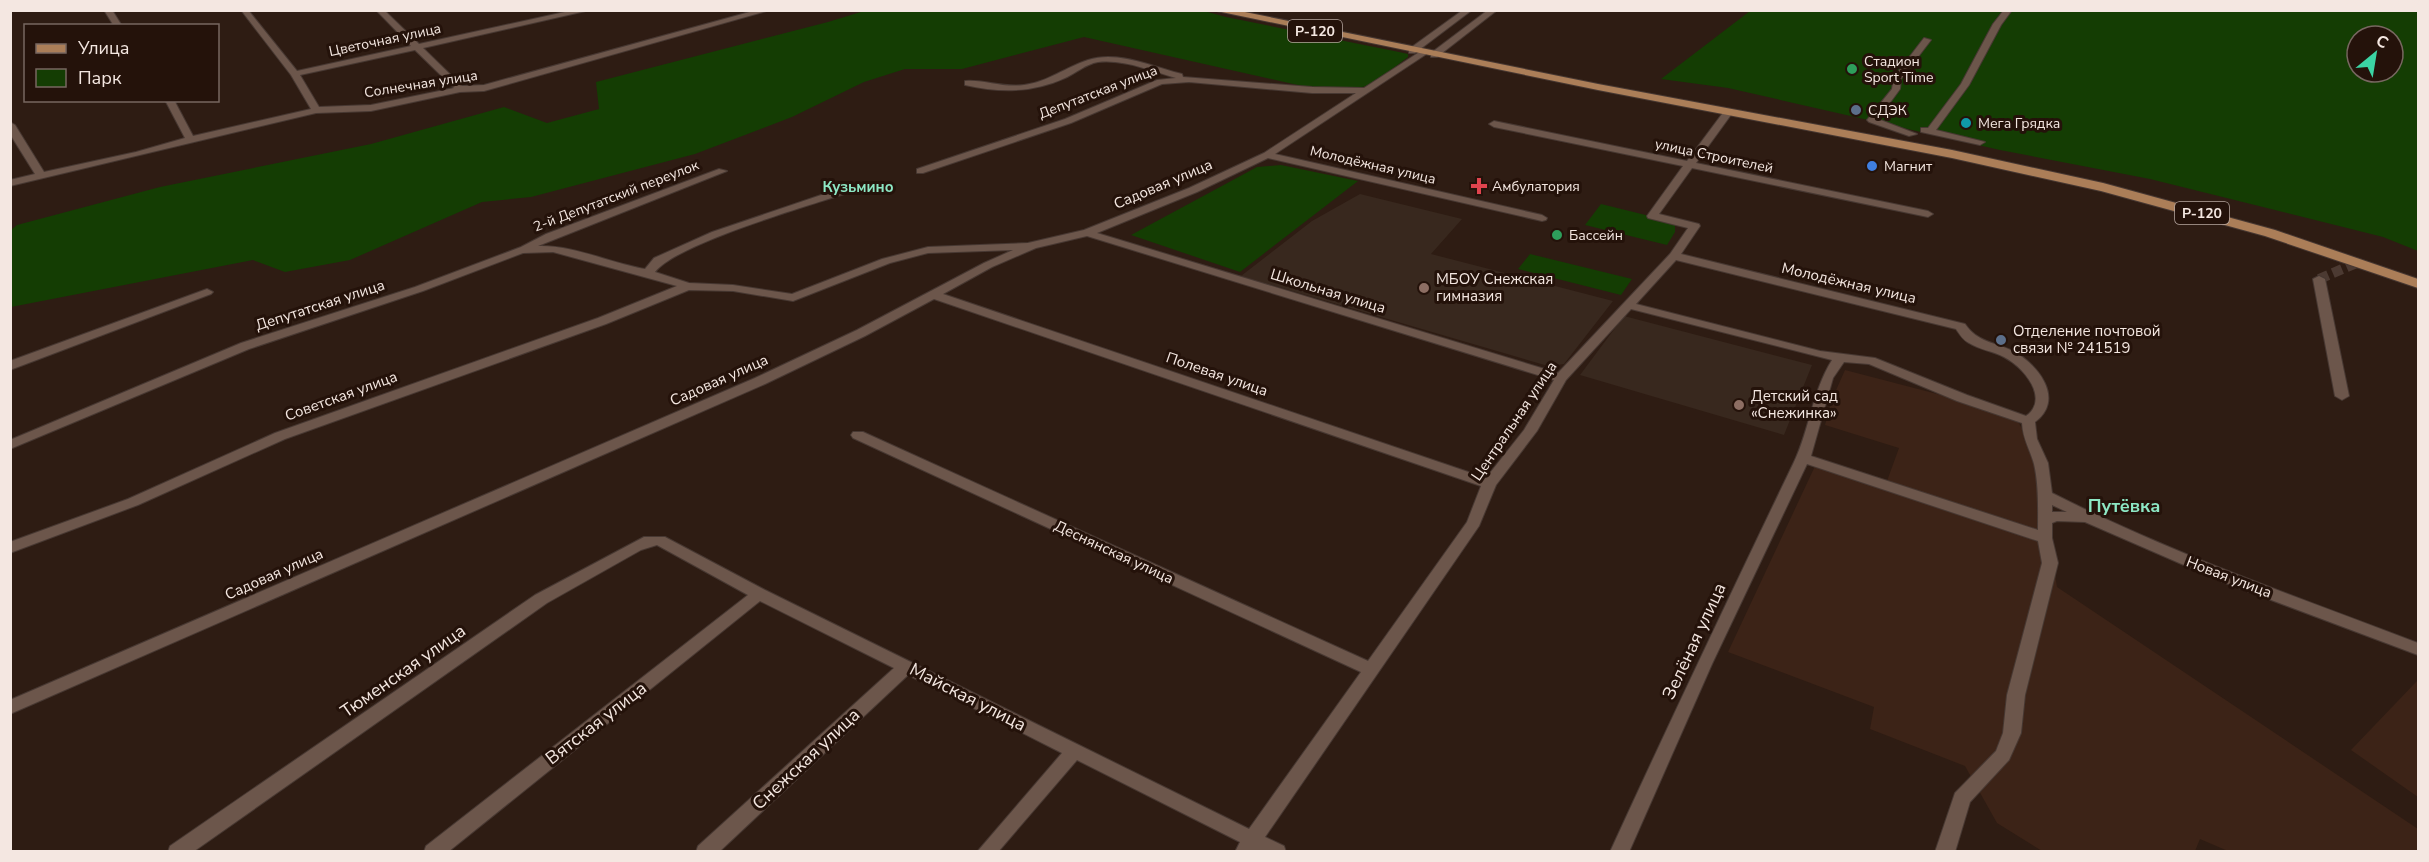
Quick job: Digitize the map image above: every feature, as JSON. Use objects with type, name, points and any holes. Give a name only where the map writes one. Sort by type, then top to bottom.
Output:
[{"type":"main road","name":"Р-120","points":[[1217,10],[1412,51],[1728,112],[1909,140],[2178,207],[2320,249],[2418,284]]},
{"type":"street","points":[[108,10],[117,24]]},
{"type":"street","points":[[244,10],[295,74],[316,110]]},
{"type":"street","points":[[379,10],[460,89]]},
{"type":"street","name":"Цветочная улица","points":[[295,74],[587,10]]},
{"type":"street","name":"Солнечная улица","points":[[10,183],[316,110],[390,105],[460,89],[484,88],[766,10]]},
{"type":"street","points":[[1450,10],[1467,12]]},
{"type":"street","points":[[1487,10],[1500,10]]},
{"type":"street","points":[[1930,132],[1965,85],[1997,24],[2009,10]]},
{"type":"street","name":"Садовая улица","points":[[10,708],[760,381],[861,333],[988,265],[1033,245],[1087,233],[1193,190],[1267,155],[1365,91],[1429,54],[1492,11]]},
{"type":"street","points":[[1412,51],[1467,12]]},
{"type":"street","points":[[1927,40],[1898,79],[1896,89],[1872,120],[1909,140],[1915,129],[1980,142]]},
{"type":"street","points":[[968,82],[989,88],[1023,90],[1060,77],[1094,61],[1108,60],[1189,79]]},
{"type":"street","name":"Депутатская улица","points":[[920,171],[1068,121],[1160,82],[1189,79],[1312,90],[1365,91]]},
{"type":"street","points":[[170,102],[190,139]]},
{"type":"street","name":"Центральная улица","points":[[1248,845],[1474,523],[1489,484],[1530,431],[1561,378],[1674,256],[1695,226],[1652,216],[1728,112]]},
{"type":"street","name":"улица Строителей","points":[[1494,124],[1928,214]]},
{"type":"street","points":[[10,125],[41,176]]},
{"type":"street","name":"Молодёжная улица","points":[[1267,155],[1542,218]]},
{"type":"street","name":"2-й Депутатский переулок","points":[[522,250],[550,236],[722,171]]},
{"type":"street","points":[[648,273],[658,260],[716,234],[840,192]]},
{"type":"street","name":"Школьная улица","points":[[1087,233],[1561,378]]},
{"type":"street","name":"Депутатская улица","points":[[10,445],[245,346],[419,289],[522,250],[554,249],[618,268],[648,273],[688,286],[733,288],[793,298],[886,261],[928,250],[1033,245]]},
{"type":"street","name":"Молодёжная улица","points":[[1674,256],[1961,327],[1971,341],[2009,354],[2036,379],[2041,389],[2043,404],[2040,411],[2028,420]]},
{"type":"street","points":[[2319,279],[2342,396]]},
{"type":"street","name":"Советская улица","points":[[10,548],[133,502],[280,436],[602,321],[688,286]]},
{"type":"street","points":[[10,366],[207,292]]},
{"type":"street","name":"Полевая улица","points":[[935,295],[1489,484]]},
{"type":"street","points":[[1628,304],[1839,359],[1871,362],[1962,399],[2028,420],[2030,439],[2041,463],[2045,495],[2045,538],[2050,562],[2016,695],[2012,733],[2003,755],[1962,798],[1945,852]]},
{"type":"street","name":"Зелёная улица","points":[[1620,852],[1704,664],[1804,453],[1827,378],[1839,359]]},
{"type":"street","name":"Деснянская улица","points":[[858,435],[1370,669]]},
{"type":"street","points":[[1804,453],[2045,538]]},
{"type":"street","name":"Новая улица","points":[[2045,495],[2092,520],[2170,554],[2418,649]]},
{"type":"street","points":[[2045,521],[2055,516],[2092,520]]},
{"type":"street","name":"Тюменская улица","points":[[177,852],[541,599],[636,546],[649,540],[660,540]]},
{"type":"street","name":"Майская улица","points":[[660,540],[759,594],[1074,751],[1248,845],[1277,852]]},
{"type":"street","name":"Вятская улица","points":[[433,852],[759,594]]},
{"type":"street","name":"Снежская улица","points":[[705,852],[907,666]]},
{"type":"street","points":[[986,852],[1074,751]]},
{"type":"shaded area","name":"МБОУ Снежская гимназия","points":[[1360,194],[1462,219],[1431,254],[1613,301],[1564,364],[1548,366],[1241,276],[1312,221]]},
{"type":"shaded area","name":"Детский сад «Снежинка»","points":[[1624,316],[1812,365],[1784,435],[1580,375]]},
{"type":"shaded area","points":[[1845,370],[2014,414],[2036,455],[2057,587],[2418,829],[2418,851],[2228,851],[2200,839],[2195,851],[2042,851],[1997,823],[1965,766],[1870,729],[1874,707],[1728,652],[1816,464],[1887,481],[1899,448],[1825,425],[1833,397]]},
{"type":"shaded area","points":[[2418,680],[2418,797],[2351,750]]},
{"type":"green space","points":[[864,11],[1204,11],[1408,54],[1408,57],[1374,83],[1360,88],[1311,88],[1084,37],[962,69],[905,69],[864,82],[792,117],[695,154],[531,197],[482,202],[350,260],[285,272],[253,260],[11,307],[11,230],[17,225],[160,187],[371,144],[504,107],[547,123],[599,109],[596,82]]},
{"type":"green space","points":[[1750,11],[2418,11],[2418,251],[2383,237],[2150,179],[2000,150],[1728,88],[1661,79]]},
{"type":"green space","points":[[1281,165],[1358,181],[1240,272],[1131,235],[1257,167]]},
{"type":"green space","points":[[1601,204],[1670,221],[1675,225],[1675,232],[1667,245],[1585,225]]},
{"type":"green space","points":[[1530,254],[1632,279],[1621,295],[1518,269]]},
{"type":"tunnel","points":[[2319,279],[2359,262]]},
{"type":"place","name":"Стадион Sport Time","points":[[1852,69]]},
{"type":"place","name":"СДЭК","points":[[1856,110]]},
{"type":"place","name":"Мега Грядка","points":[[1966,123]]},
{"type":"place","name":"Магнит","points":[[1872,166]]},
{"type":"place","name":"Амбулатория","points":[[1479,186]]},
{"type":"place","name":"Бассейн","points":[[1557,235]]},
{"type":"place","name":"МБОУ Снежская гимназия","points":[[1424,288]]},
{"type":"place","name":"Отделение почтовой связи № 241519","points":[[2001,340]]},
{"type":"place","name":"Детский сад «Снежинка»","points":[[1739,405]]},
{"type":"district","name":"Кузьмино","points":[[858,187]]},
{"type":"district","name":"Путёвка","points":[[2124,506]]}]
